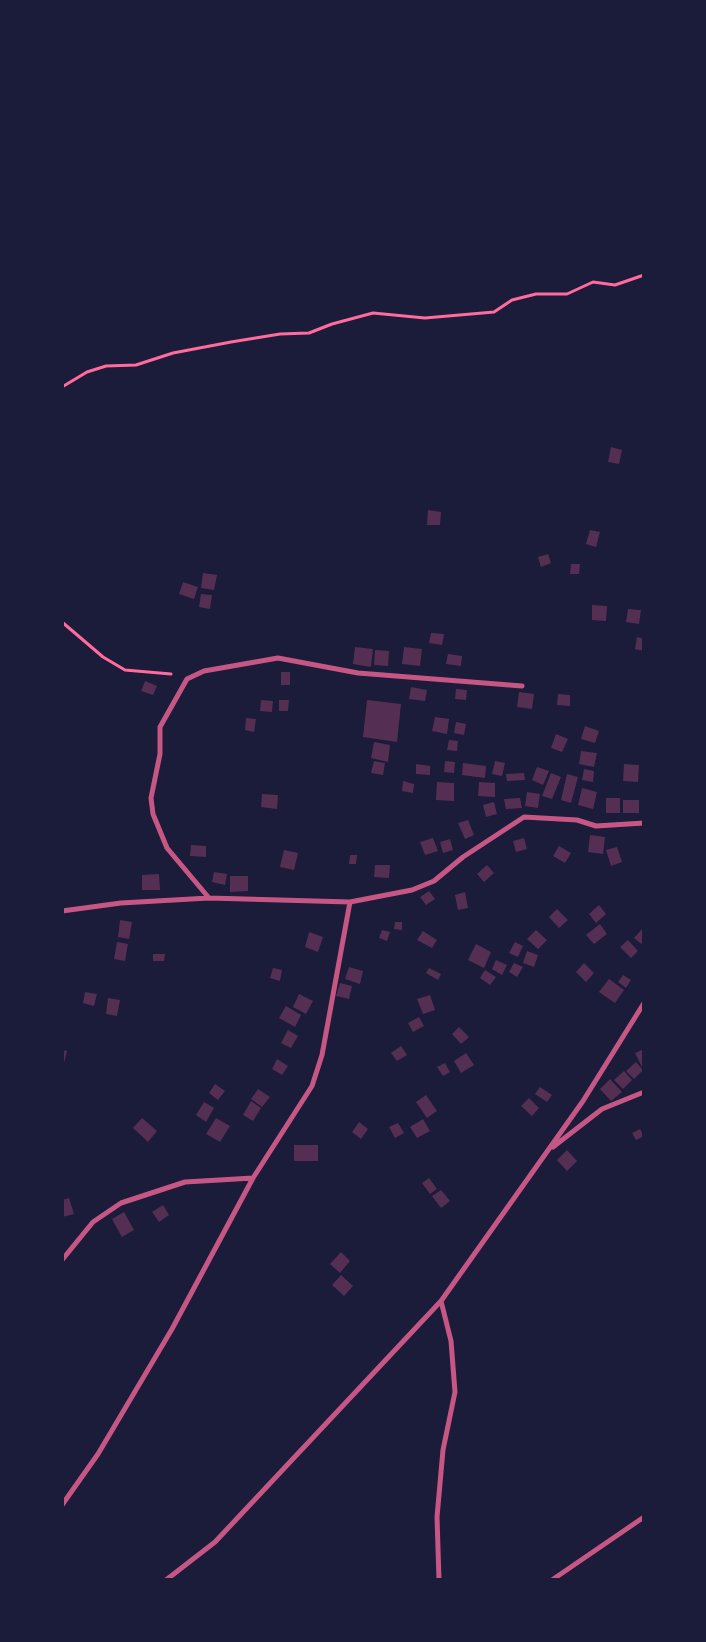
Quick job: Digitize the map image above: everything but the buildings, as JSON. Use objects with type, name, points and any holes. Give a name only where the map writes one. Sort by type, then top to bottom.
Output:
[{"type":"street","points":[[210,898],[167,848],[153,814],[151,798],[160,754],[160,727],[187,679],[204,671],[278,658],[358,673],[522,686]]},
{"type":"street","points":[[62,911],[121,903],[210,898],[350,902],[412,890],[434,881],[463,857],[524,817],[577,820],[596,826],[644,823]]},
{"type":"street","points":[[62,1505],[90,1468],[152,1363],[253,1178],[312,1086],[322,1055],[350,902]]},
{"type":"street","points":[[166,1580],[215,1542],[442,1301],[583,1101],[644,1003]]},
{"type":"street","points":[[548,1151],[602,1109],[644,1092]]},
{"type":"street","points":[[62,1260],[93,1222],[121,1203],[185,1182],[253,1178]]},
{"type":"street","points":[[439,1580],[437,1517],[443,1450],[455,1392],[451,1340],[442,1301]]},
{"type":"street","points":[[552,1580],[644,1517]]},
{"type":"path","points":[[62,387],[87,372],[106,366],[136,365],[173,353],[241,340],[280,334],[309,333],[332,324],[373,313],[425,318],[494,312],[512,300],[536,294],[567,294],[593,282],[615,285],[644,275]]},
{"type":"path","points":[[62,622],[103,657],[125,670],[169,674],[204,671]]}]
